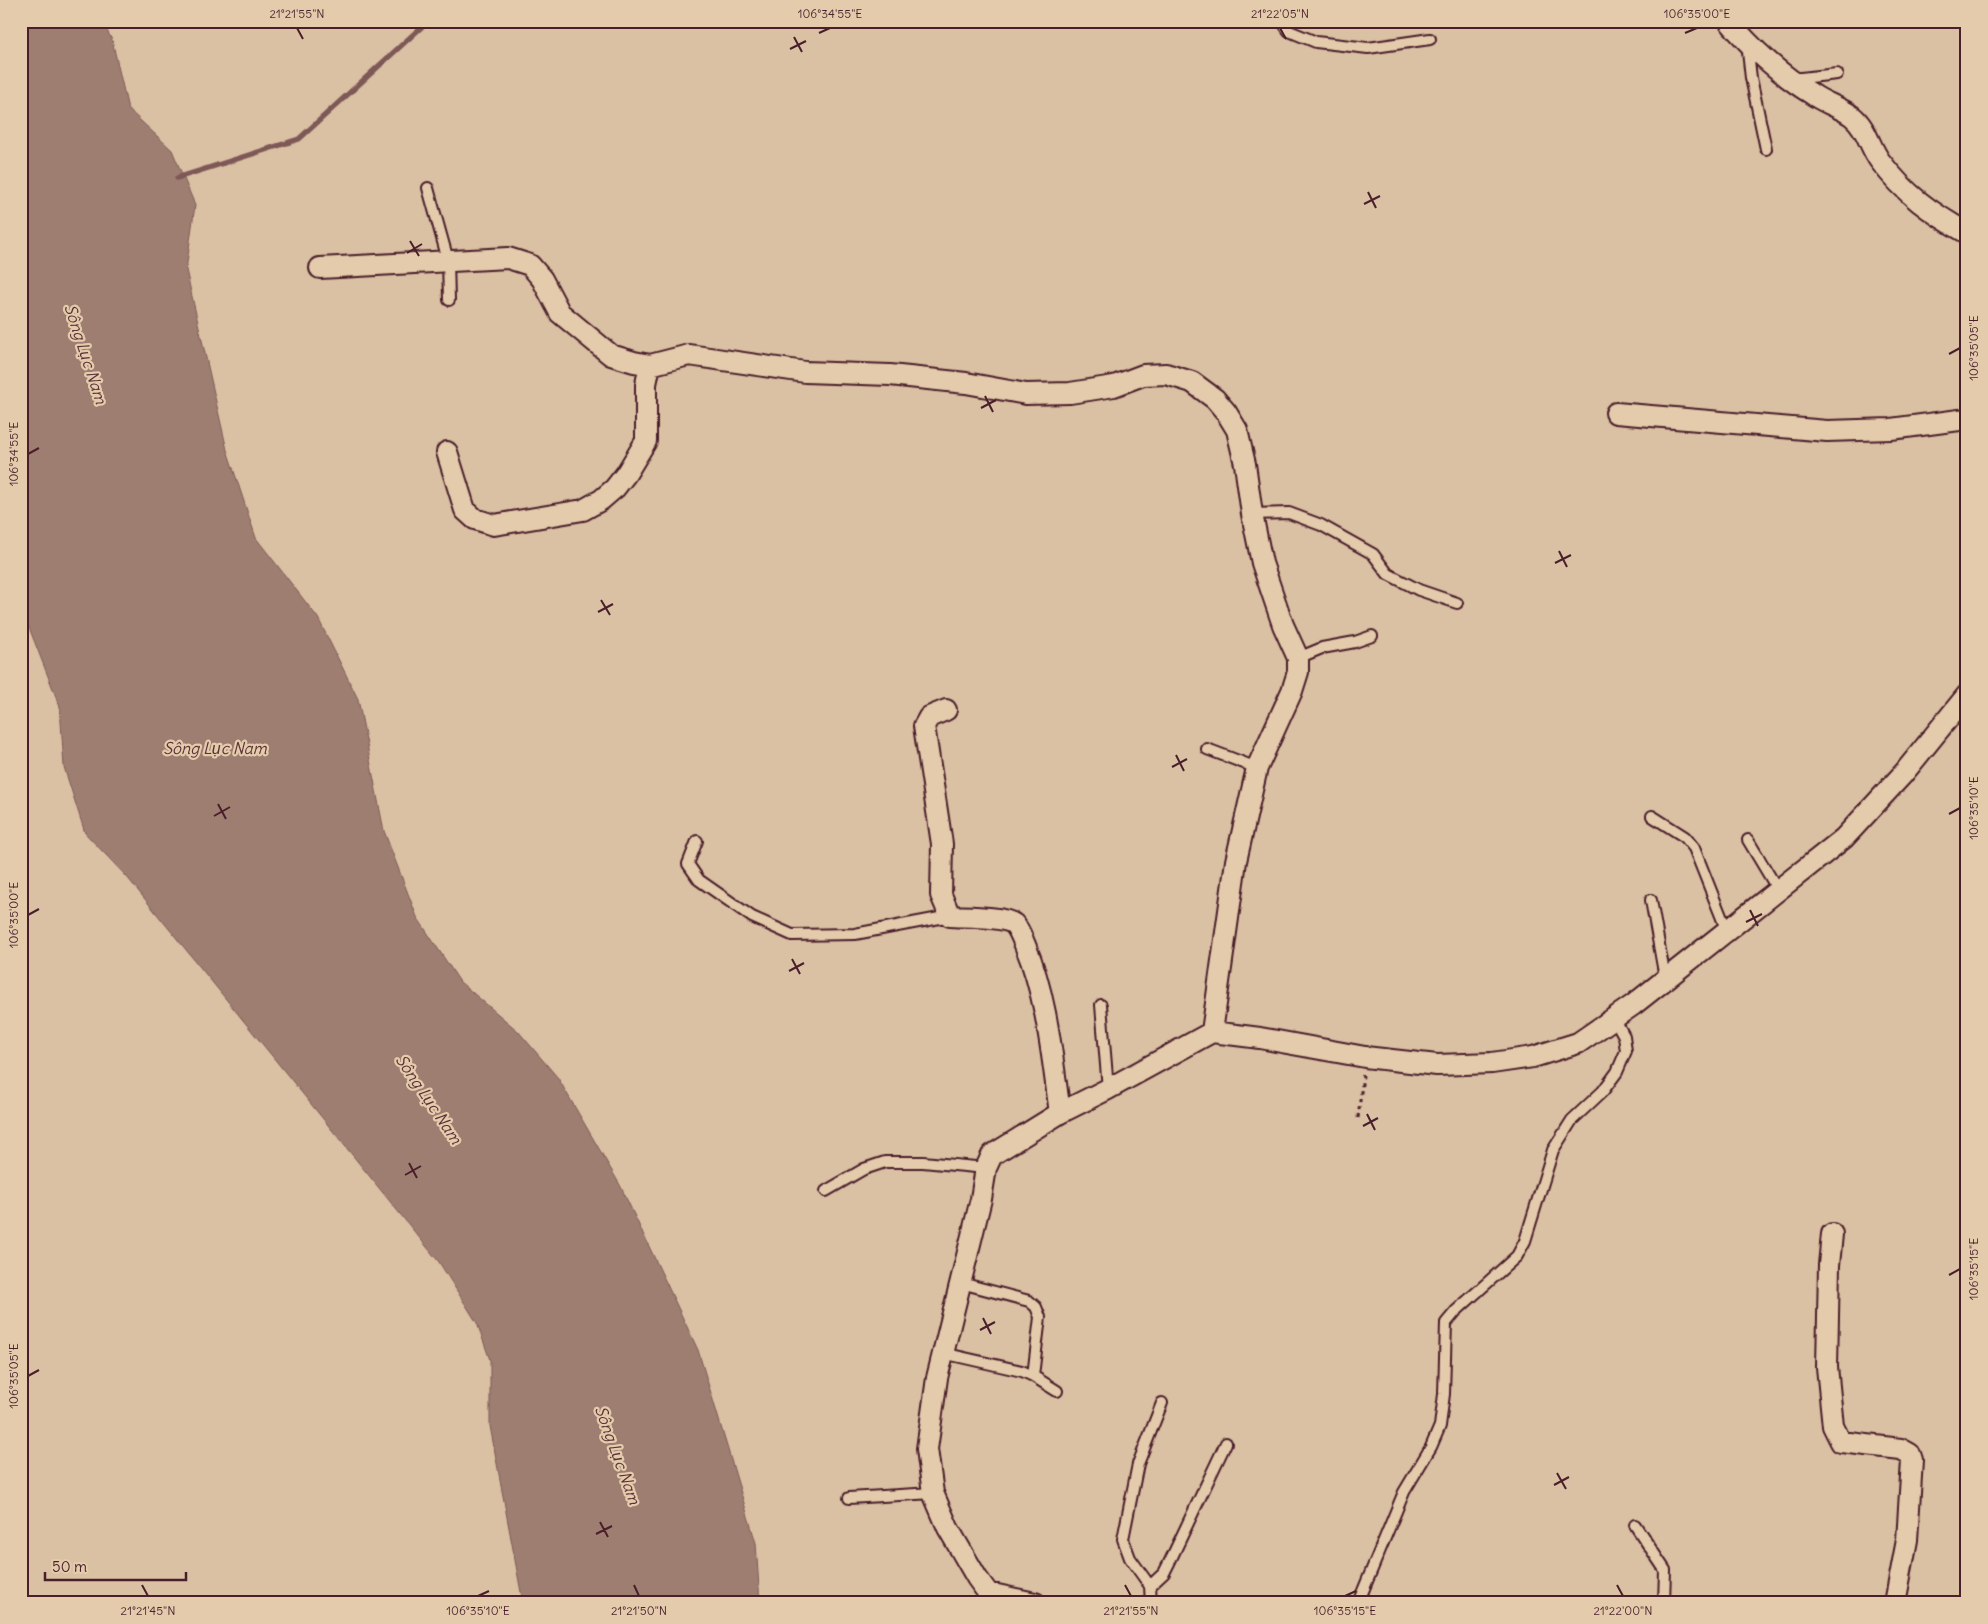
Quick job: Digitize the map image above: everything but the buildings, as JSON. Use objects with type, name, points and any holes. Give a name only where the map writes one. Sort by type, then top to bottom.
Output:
[{"type":"street","points":[[1729,21],[1747,42],[1810,94],[1851,116],[1862,126],[1879,159],[1902,188],[1932,214],[1967,233]]},
{"type":"street","points":[[320,268],[508,258],[530,266],[542,279],[560,314],[611,355],[650,365],[689,355],[805,372],[890,376],[966,383],[1026,394],[1070,393],[1114,386],[1143,375],[1166,374],[1192,382],[1215,399],[1237,430],[1245,464],[1252,514],[1262,563],[1283,625],[1298,658],[1298,672],[1292,691],[1257,768],[1236,861],[1212,1032]]},
{"type":"street","points":[[447,452],[465,510],[475,519],[494,525],[583,510],[601,500],[615,488],[646,441],[646,384],[650,365]]},
{"type":"street","points":[[1616,413],[1828,431],[1891,429],[1967,419]]},
{"type":"street","points":[[1035,1603],[985,1598],[977,1578],[948,1528],[933,1493],[927,1449],[937,1378],[961,1283],[986,1168],[992,1155],[1060,1113],[1108,1090],[1212,1032],[1260,1038],[1365,1057],[1437,1065],[1492,1063],[1533,1057],[1578,1043],[1633,1005],[1844,838],[1903,774],[1967,695]]},
{"type":"street","points":[[946,710],[929,717],[924,726],[942,844],[941,895],[950,916],[1002,920],[1014,924],[1020,934],[1029,955],[1050,1036],[1060,1113]]},
{"type":"street","points":[[1832,1234],[1829,1265],[1827,1367],[1833,1426],[1841,1442],[1901,1449],[1910,1454],[1912,1460],[1907,1540],[1896,1603]]},
{"type":"lane","points":[[1282,21],[1289,31],[1316,42],[1368,48],[1430,39]]},
{"type":"lane","points":[[1747,42],[1751,78],[1766,149]]},
{"type":"lane","points":[[1791,79],[1837,74]]},
{"type":"lane","points":[[428,188],[448,260],[449,300]]},
{"type":"lane","points":[[1252,514],[1289,513],[1321,525],[1373,554],[1388,574],[1420,590],[1457,603]]},
{"type":"lane","points":[[1298,658],[1322,648],[1355,642],[1372,636]]},
{"type":"lane","points":[[1207,748],[1257,768]]},
{"type":"lane","points":[[1652,816],[1685,837],[1694,848],[1727,931]]},
{"type":"lane","points":[[1748,840],[1778,890]]},
{"type":"lane","points":[[697,841],[688,864],[699,880],[752,917],[792,935],[855,934],[950,916]]},
{"type":"lane","points":[[1651,900],[1665,978]]},
{"type":"lane","points":[[1101,1005],[1108,1090]]},
{"type":"lane","points":[[1358,1603],[1404,1492],[1431,1446],[1440,1426],[1444,1394],[1446,1324],[1456,1311],[1517,1256],[1525,1241],[1553,1150],[1572,1120],[1603,1091],[1617,1072],[1626,1051],[1624,1036],[1614,1018]]},
{"type":"lane","points":[[826,1191],[864,1169],[885,1162],[923,1162],[986,1168]]},
{"type":"lane","points":[[961,1283],[1029,1301],[1036,1307],[1040,1317],[1033,1376]]},
{"type":"lane","points":[[943,1353],[1022,1371],[1057,1391]]},
{"type":"lane","points":[[1151,1603],[1150,1586],[1130,1558],[1123,1539],[1138,1464],[1162,1403]]},
{"type":"lane","points":[[1150,1586],[1164,1573],[1226,1443]]},
{"type":"lane","points":[[849,1498],[933,1493]]},
{"type":"lane","points":[[1635,1525],[1665,1570],[1664,1603]]},
{"type":"path","points":[[1358,1118],[1365,1057]]},
{"type":"water","name":"Sông Lục Nam","points":[[21,21],[102,21],[112,40],[128,109],[172,150],[195,205],[186,270],[227,450],[256,538],[318,618],[358,699],[384,831],[417,917],[460,982],[518,1031],[558,1078],[620,1185],[698,1350],[756,1543],[760,1603],[523,1603],[490,1426],[490,1360],[477,1323],[439,1262],[127,877],[85,833],[64,767],[60,707],[21,607]]},
{"type":"waterway","points":[[177,178],[299,139],[428,21]]}]
